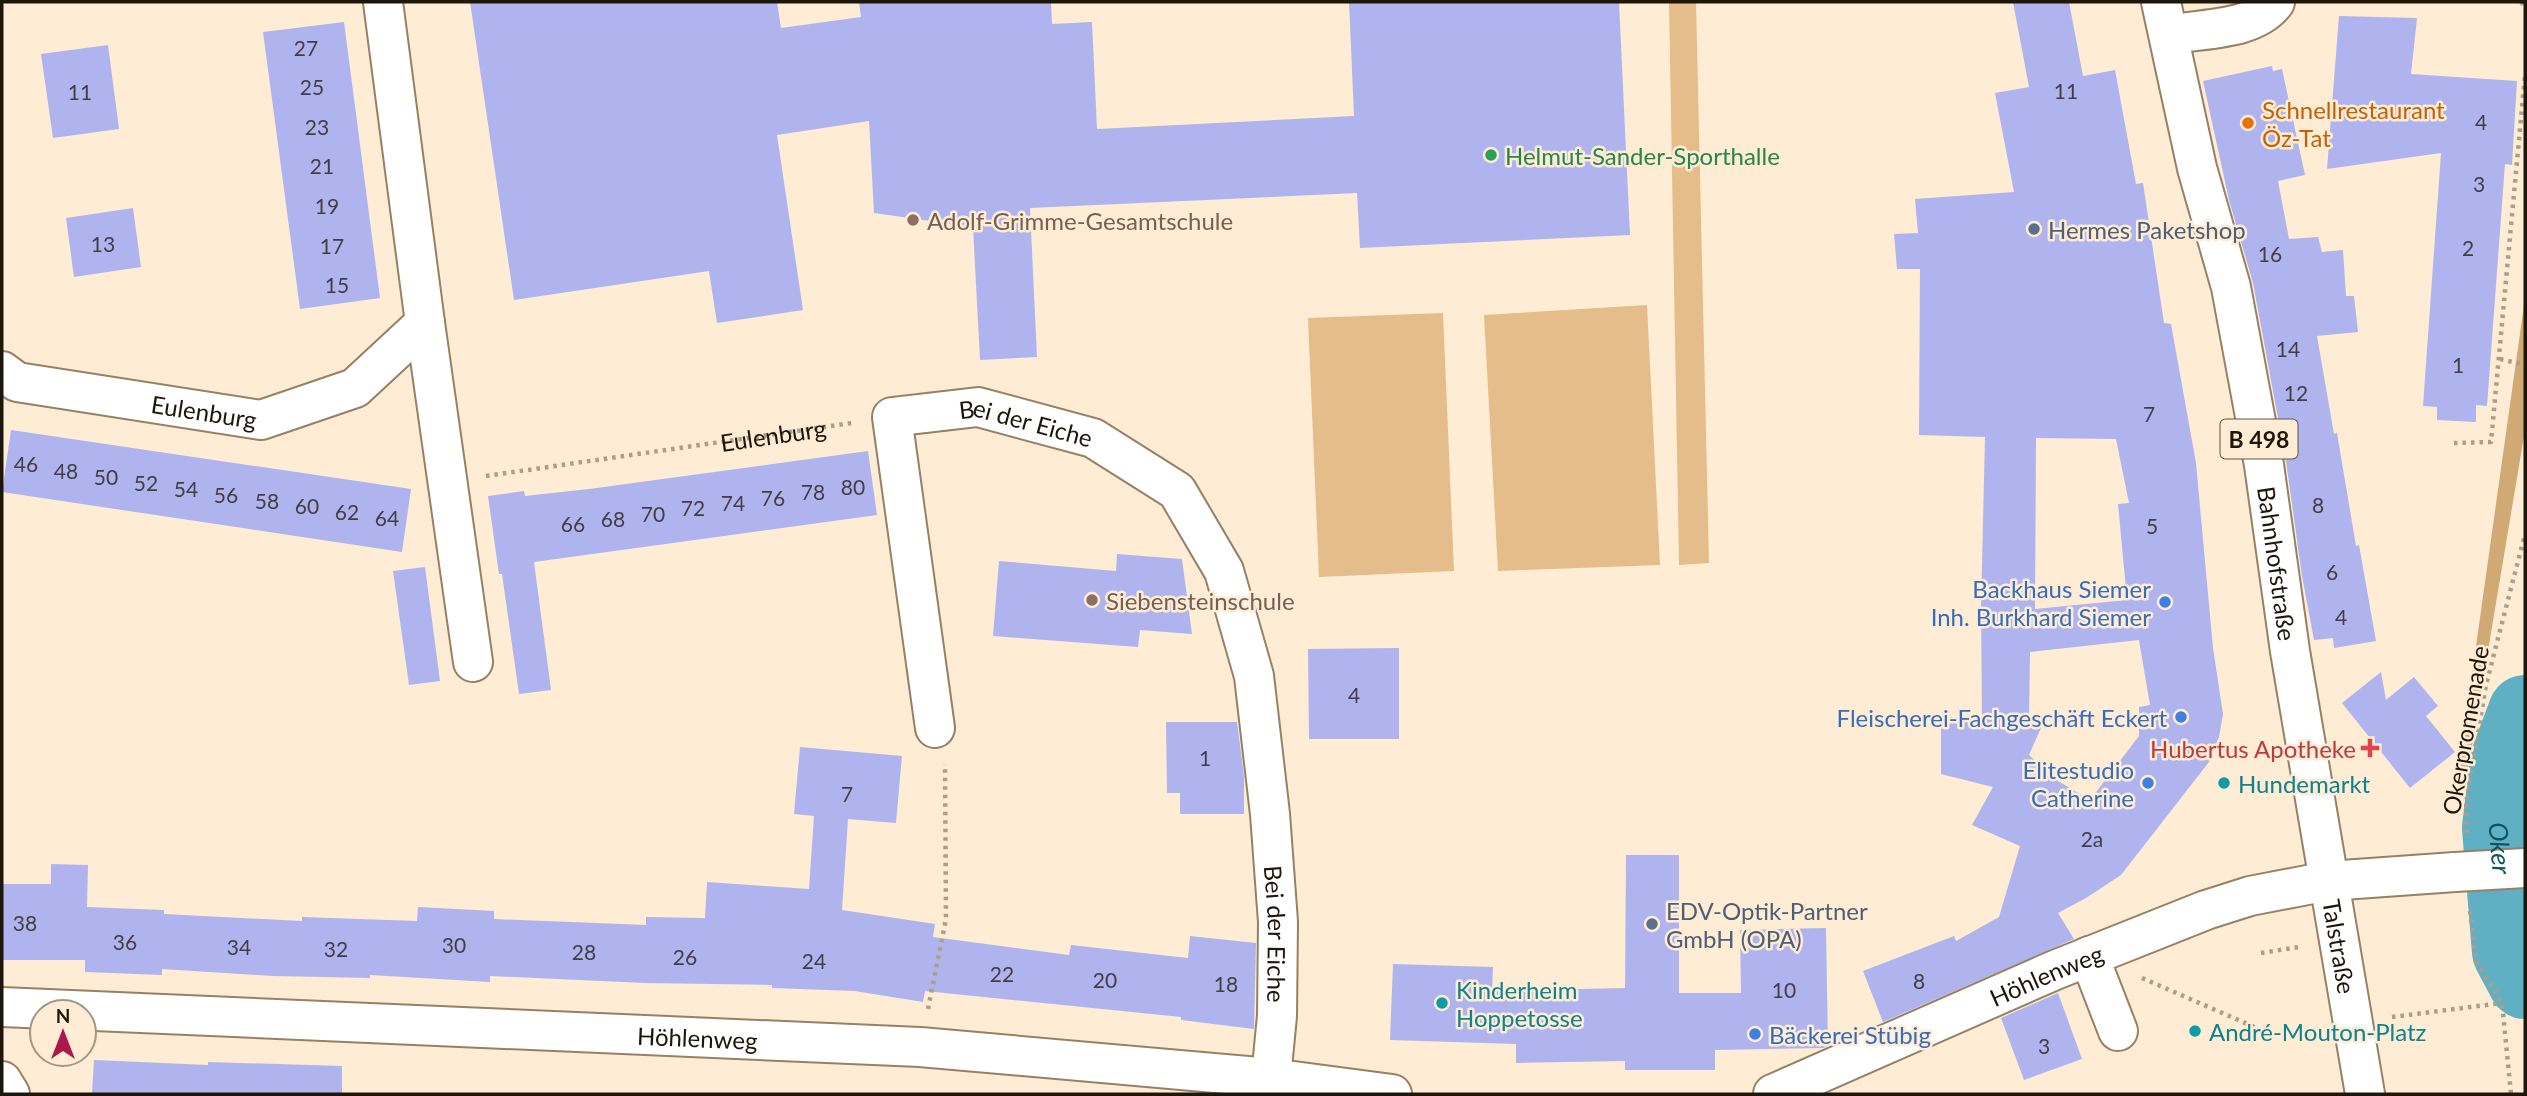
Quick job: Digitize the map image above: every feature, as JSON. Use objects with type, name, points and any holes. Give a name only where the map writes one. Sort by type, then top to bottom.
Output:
[{"type":"street","points":[[383,2],[473,662]]},
{"type":"street","points":[[2165,18],[2232,26],[2267,13],[2275,2]]},
{"type":"street","name":"Bahnhofstraße","points":[[2165,18],[2197,168],[2234,301],[2264,465],[2290,651],[2328,881]]},
{"type":"street","name":"Eulenburg","points":[[2,371],[17,382],[261,420],[355,388],[425,323]]},
{"type":"street","name":"Bei der Eiche","points":[[892,417],[978,408],[1093,438],[1177,491],[1224,571],[1254,676],[1269,814],[1278,922],[1277,1016],[1271,1078]]},
{"type":"street","points":[[892,417],[935,729]]},
{"type":"street","name":"Höhlenweg","points":[[1773,1094],[2089,956],[2206,910],[2250,896],[2328,881],[2525,868]]},
{"type":"street","name":"Talstraße","points":[[2328,881],[2365,1094]]},
{"type":"street","points":[[2089,956],[2118,1031]]},
{"type":"street","name":"Höhlenweg","points":[[2,1007],[920,1047],[1271,1078],[1373,1094]]},
{"type":"street","points":[[2,1081],[10,1094]]},
{"type":"path","points":[[2521,2],[2525,6]]},
{"type":"path","points":[[2454,443],[2491,442],[2525,75]]},
{"type":"path","points":[[2500,359],[2525,365]]},
{"type":"path","name":"Eulenburg","points":[[447,481],[892,417]]},
{"type":"path","name":"Okerpromenade","points":[[2511,1094],[2502,1003],[2476,961],[2464,870],[2466,802],[2486,685],[2525,534]]},
{"type":"path","points":[[920,1047],[946,919],[945,741],[935,729]]},
{"type":"path","points":[[2089,956],[2275,1036]]},
{"type":"path","points":[[2391,1018],[2502,1003]]},
{"type":"shaded area","points":[[1669,2],[1696,2],[1709,563],[1679,565]]},
{"type":"shaded area","points":[[2525,298],[2525,430],[2466,782],[2459,767]]},
{"type":"shaded area","points":[[1647,305],[1660,565],[1498,571],[1484,315]]},
{"type":"shaded area","points":[[1443,313],[1454,571],[1319,577],[1308,318]]},
{"type":"building","points":[[470,2],[777,2],[781,28],[861,17],[859,2],[1051,2],[1052,24],[1092,22],[1097,129],[1354,116],[1349,2],[1619,2],[1630,235],[1360,248],[1357,193],[1030,208],[1037,357],[980,360],[973,227],[874,213],[869,121],[777,135],[803,310],[717,323],[709,271],[514,300]]},
{"type":"building","points":[[2013,2],[2069,2],[2083,76],[2115,70],[2136,184],[2143,183],[2164,323],[2171,324],[2196,463],[2213,648],[2223,714],[2219,737],[2209,762],[2121,875],[2058,913],[2074,939],[1883,1022],[1863,971],[1954,936],[1956,941],[1999,917],[2020,846],[1972,825],[1993,787],[1941,774],[1941,720],[1982,719],[1981,607],[1985,437],[1919,435],[1920,269],[1897,269],[1894,234],[1918,233],[1915,199],[2014,192],[1995,93],[2029,87]],"holes":[[[2036,438],[2116,439],[2129,503],[2118,504],[2127,600],[2035,609]],[[2139,640],[2150,705],[2139,707],[2139,736],[2090,800],[2058,781],[2029,755],[2045,719],[2029,719],[2030,652]]]},
{"type":"building","points":[[2339,16],[2417,18],[2411,74],[2517,81],[2512,165],[2505,164],[2487,406],[2476,405],[2476,422],[2437,420],[2437,407],[2423,406],[2441,153],[2327,169]]},
{"type":"building","points":[[344,22],[380,298],[300,309],[263,32]]},
{"type":"building","points":[[108,45],[119,129],[53,138],[41,54]]},
{"type":"building","points":[[2272,66],[2273,71],[2282,69],[2305,175],[2278,181],[2289,239],[2318,237],[2322,252],[2343,250],[2346,296],[2354,296],[2358,332],[2317,336],[2376,641],[2334,648],[2333,638],[2314,640],[2286,461],[2253,283],[2229,200],[2203,81]]},
{"type":"building","points":[[133,208],[141,267],[74,277],[66,218]]},
{"type":"building","points":[[11,430],[411,489],[402,552],[2,492]]},
{"type":"building","points":[[868,451],[877,515],[534,562],[551,690],[519,694],[488,496],[524,491],[525,496],[589,489]]},
{"type":"building","name":"Siebensteinschule","points":[[1117,554],[1182,559],[1192,634],[1140,630],[1138,647],[993,636],[999,561],[1116,571]]},
{"type":"building","points":[[425,567],[440,681],[409,685],[393,571]]},
{"type":"building","points":[[1399,648],[1399,739],[1309,739],[1308,649]]},
{"type":"building","points":[[2381,672],[2386,700],[2414,677],[2438,706],[2426,716],[2455,752],[2410,788],[2342,703]]},
{"type":"building","points":[[1166,722],[1237,722],[1244,776],[1244,814],[1180,814],[1180,793],[1167,793]]},
{"type":"building","points":[[800,747],[902,756],[896,823],[848,819],[842,910],[935,924],[933,937],[1069,955],[1071,945],[1188,958],[1190,936],[1256,943],[1254,1029],[1181,1020],[1181,1017],[925,991],[923,1002],[855,991],[772,988],[772,985],[490,976],[490,982],[370,975],[370,978],[274,976],[162,969],[162,975],[85,972],[85,960],[2,960],[2,884],[51,884],[51,864],[88,865],[87,907],[164,910],[164,914],[302,921],[302,917],[417,921],[418,907],[494,911],[494,919],[646,925],[646,917],[705,918],[707,882],[809,889],[814,816],[794,814]]},
{"type":"building","points":[[1626,855],[1679,855],[1679,993],[1741,993],[1740,930],[1826,928],[1828,1046],[1715,1050],[1715,1070],[1625,1070],[1625,1061],[1516,1063],[1516,1044],[1390,1040],[1393,964],[1493,967],[1492,991],[1625,988]]},
{"type":"building","points":[[2058,993],[2082,1059],[2024,1080],[2001,1018]]},
{"type":"building","points":[[98,1060],[208,1065],[208,1062],[342,1066],[342,1094],[92,1094],[94,1068],[98,1068]]},
{"type":"waterway","name":"Oker","points":[[2525,712],[2507,760],[2499,828],[2509,952],[2525,982]]},
{"type":"place","name":"Schnellrestaurant Öz-Tat","points":[[2248,123]]},
{"type":"place","name":"Helmut-Sander-Sporthalle","points":[[1491,155]]},
{"type":"place","name":"Adolf-Grimme-Gesamtschule","points":[[913,220]]},
{"type":"place","name":"Hermes Paketshop","points":[[2034,229]]},
{"type":"place","name":"Siebensteinschule","points":[[1092,600]]},
{"type":"place","name":"Backhaus Siemer Inh. Burkhard Siemer","points":[[2165,602]]},
{"type":"place","name":"Fleischerei-Fachgeschäft Eckert","points":[[2181,717]]},
{"type":"place","name":"Hubertus Apotheke","points":[[2370,748]]},
{"type":"place","name":"Elitestudio Catherine","points":[[2148,783]]},
{"type":"place","name":"Hundemarkt","points":[[2224,783]]},
{"type":"place","name":"EDV-Optik-Partner GmbH (OPA)","points":[[1652,924]]},
{"type":"place","name":"Kinderheim Hoppetosse","points":[[1442,1003]]},
{"type":"place","name":"André-Mouton-Platz","points":[[2195,1031]]},
{"type":"place","name":"Bäckerei Stübig","points":[[1755,1034]]}]
